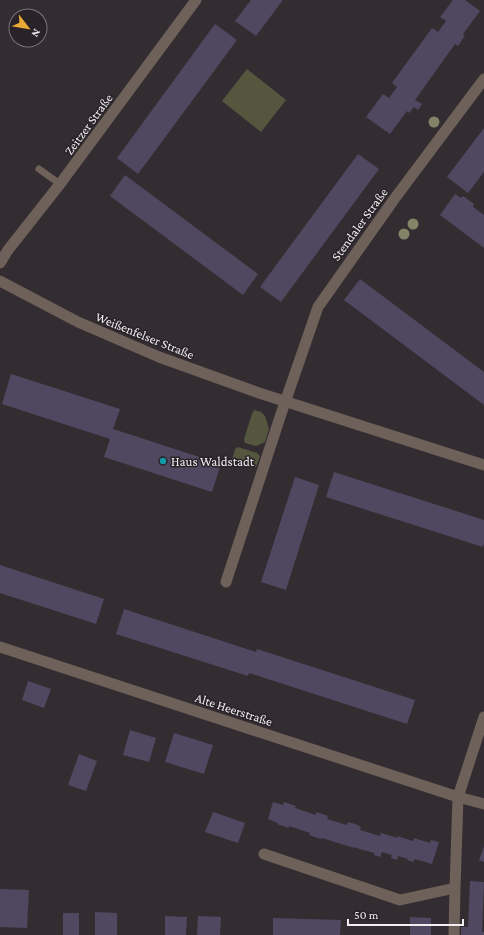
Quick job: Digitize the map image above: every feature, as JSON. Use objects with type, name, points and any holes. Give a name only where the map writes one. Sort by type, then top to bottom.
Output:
[{"type":"street","name":"Zeitzer Straße","points":[[0,263],[8,250],[60,184],[196,0]]},
{"type":"street","name":"Stendaler Straße","points":[[285,401],[318,307],[395,198],[484,79]]},
{"type":"street","name":"Weißenfelser Straße","points":[[0,281],[78,322],[159,357],[239,386],[484,465]]},
{"type":"street","points":[[226,582],[285,401]]},
{"type":"street","name":"Alte Heerstraße","points":[[0,646],[458,797],[484,804]]},
{"type":"street","points":[[454,935],[458,797],[484,717]]},
{"type":"street","points":[[264,854],[400,900],[455,888]]},
{"type":"lane","points":[[39,170],[60,184]]},
{"type":"green space","points":[[247,69],[286,100],[261,132],[222,101]]},
{"type":"green space","points":[[254,410],[261,412],[265,416],[269,429],[265,442],[256,446],[245,443],[244,439]]},
{"type":"green space","points":[[238,447],[257,453],[260,456],[256,467],[232,460],[235,449]]},
{"type":"building","points":[[251,0],[283,0],[256,36],[235,21]]},
{"type":"building","points":[[453,0],[465,0],[480,11],[463,34],[465,35],[458,46],[455,44],[415,100],[422,104],[418,110],[414,107],[409,113],[407,111],[390,134],[366,117],[383,94],[389,98],[397,87],[392,83],[432,28],[438,32],[446,21],[440,17]]},
{"type":"building","points":[[215,24],[237,40],[138,174],[117,158]]},
{"type":"building","points":[[484,128],[484,172],[468,193],[447,177]]},
{"type":"building","points":[[358,154],[379,169],[281,302],[260,287]]},
{"type":"building","points":[[125,175],[258,274],[243,295],[110,196]]},
{"type":"building","points":[[455,194],[461,198],[463,196],[474,204],[473,207],[484,215],[484,248],[440,215]]},
{"type":"building","points":[[360,279],[484,372],[484,405],[344,300]]},
{"type":"building","points":[[11,374],[120,409],[113,429],[221,464],[212,492],[104,457],[110,439],[2,404]]},
{"type":"building","points":[[334,472],[484,520],[483,547],[326,497]]},
{"type":"building","points":[[295,477],[319,485],[286,590],[261,582]]},
{"type":"building","points":[[0,565],[104,599],[96,624],[0,593]]},
{"type":"building","points":[[124,609],[256,652],[257,649],[415,700],[407,724],[249,673],[248,676],[116,634]]},
{"type":"building","points":[[28,681],[51,689],[44,708],[22,700]]},
{"type":"building","points":[[130,730],[156,738],[149,762],[123,755]]},
{"type":"building","points":[[174,733],[213,745],[204,774],[165,762]]},
{"type":"building","points":[[79,754],[97,761],[86,791],[68,785]]},
{"type":"building","points":[[273,802],[283,805],[284,802],[296,806],[295,808],[316,815],[316,812],[328,816],[327,819],[347,825],[348,822],[355,824],[361,827],[360,830],[380,836],[381,833],[413,841],[414,838],[430,843],[431,840],[439,842],[432,864],[415,859],[413,862],[398,856],[397,860],[391,858],[392,855],[382,852],[380,857],[374,855],[374,853],[322,838],[321,839],[309,835],[310,833],[289,826],[289,828],[277,824],[278,823],[268,819]]},
{"type":"building","points":[[213,812],[245,823],[238,843],[205,832]]},
{"type":"building","points":[[484,846],[484,862],[479,860]]},
{"type":"building","points":[[470,881],[484,882],[482,932],[484,932],[484,935],[461,935],[461,927],[468,927]]},
{"type":"building","points":[[0,889],[29,890],[27,928],[0,927]]},
{"type":"building","points":[[95,912],[117,913],[117,935],[95,935]]},
{"type":"building","points":[[63,913],[79,913],[79,935],[63,935]]},
{"type":"building","points":[[165,916],[187,917],[186,935],[165,935]]},
{"type":"building","points":[[198,916],[221,917],[220,935],[197,935]]},
{"type":"building","points":[[410,917],[431,918],[431,935],[410,935]]},
{"type":"building","points":[[273,918],[341,920],[340,935],[273,935]]},
{"type":"place","name":"Haus Waldstadt","points":[[163,461]]}]
